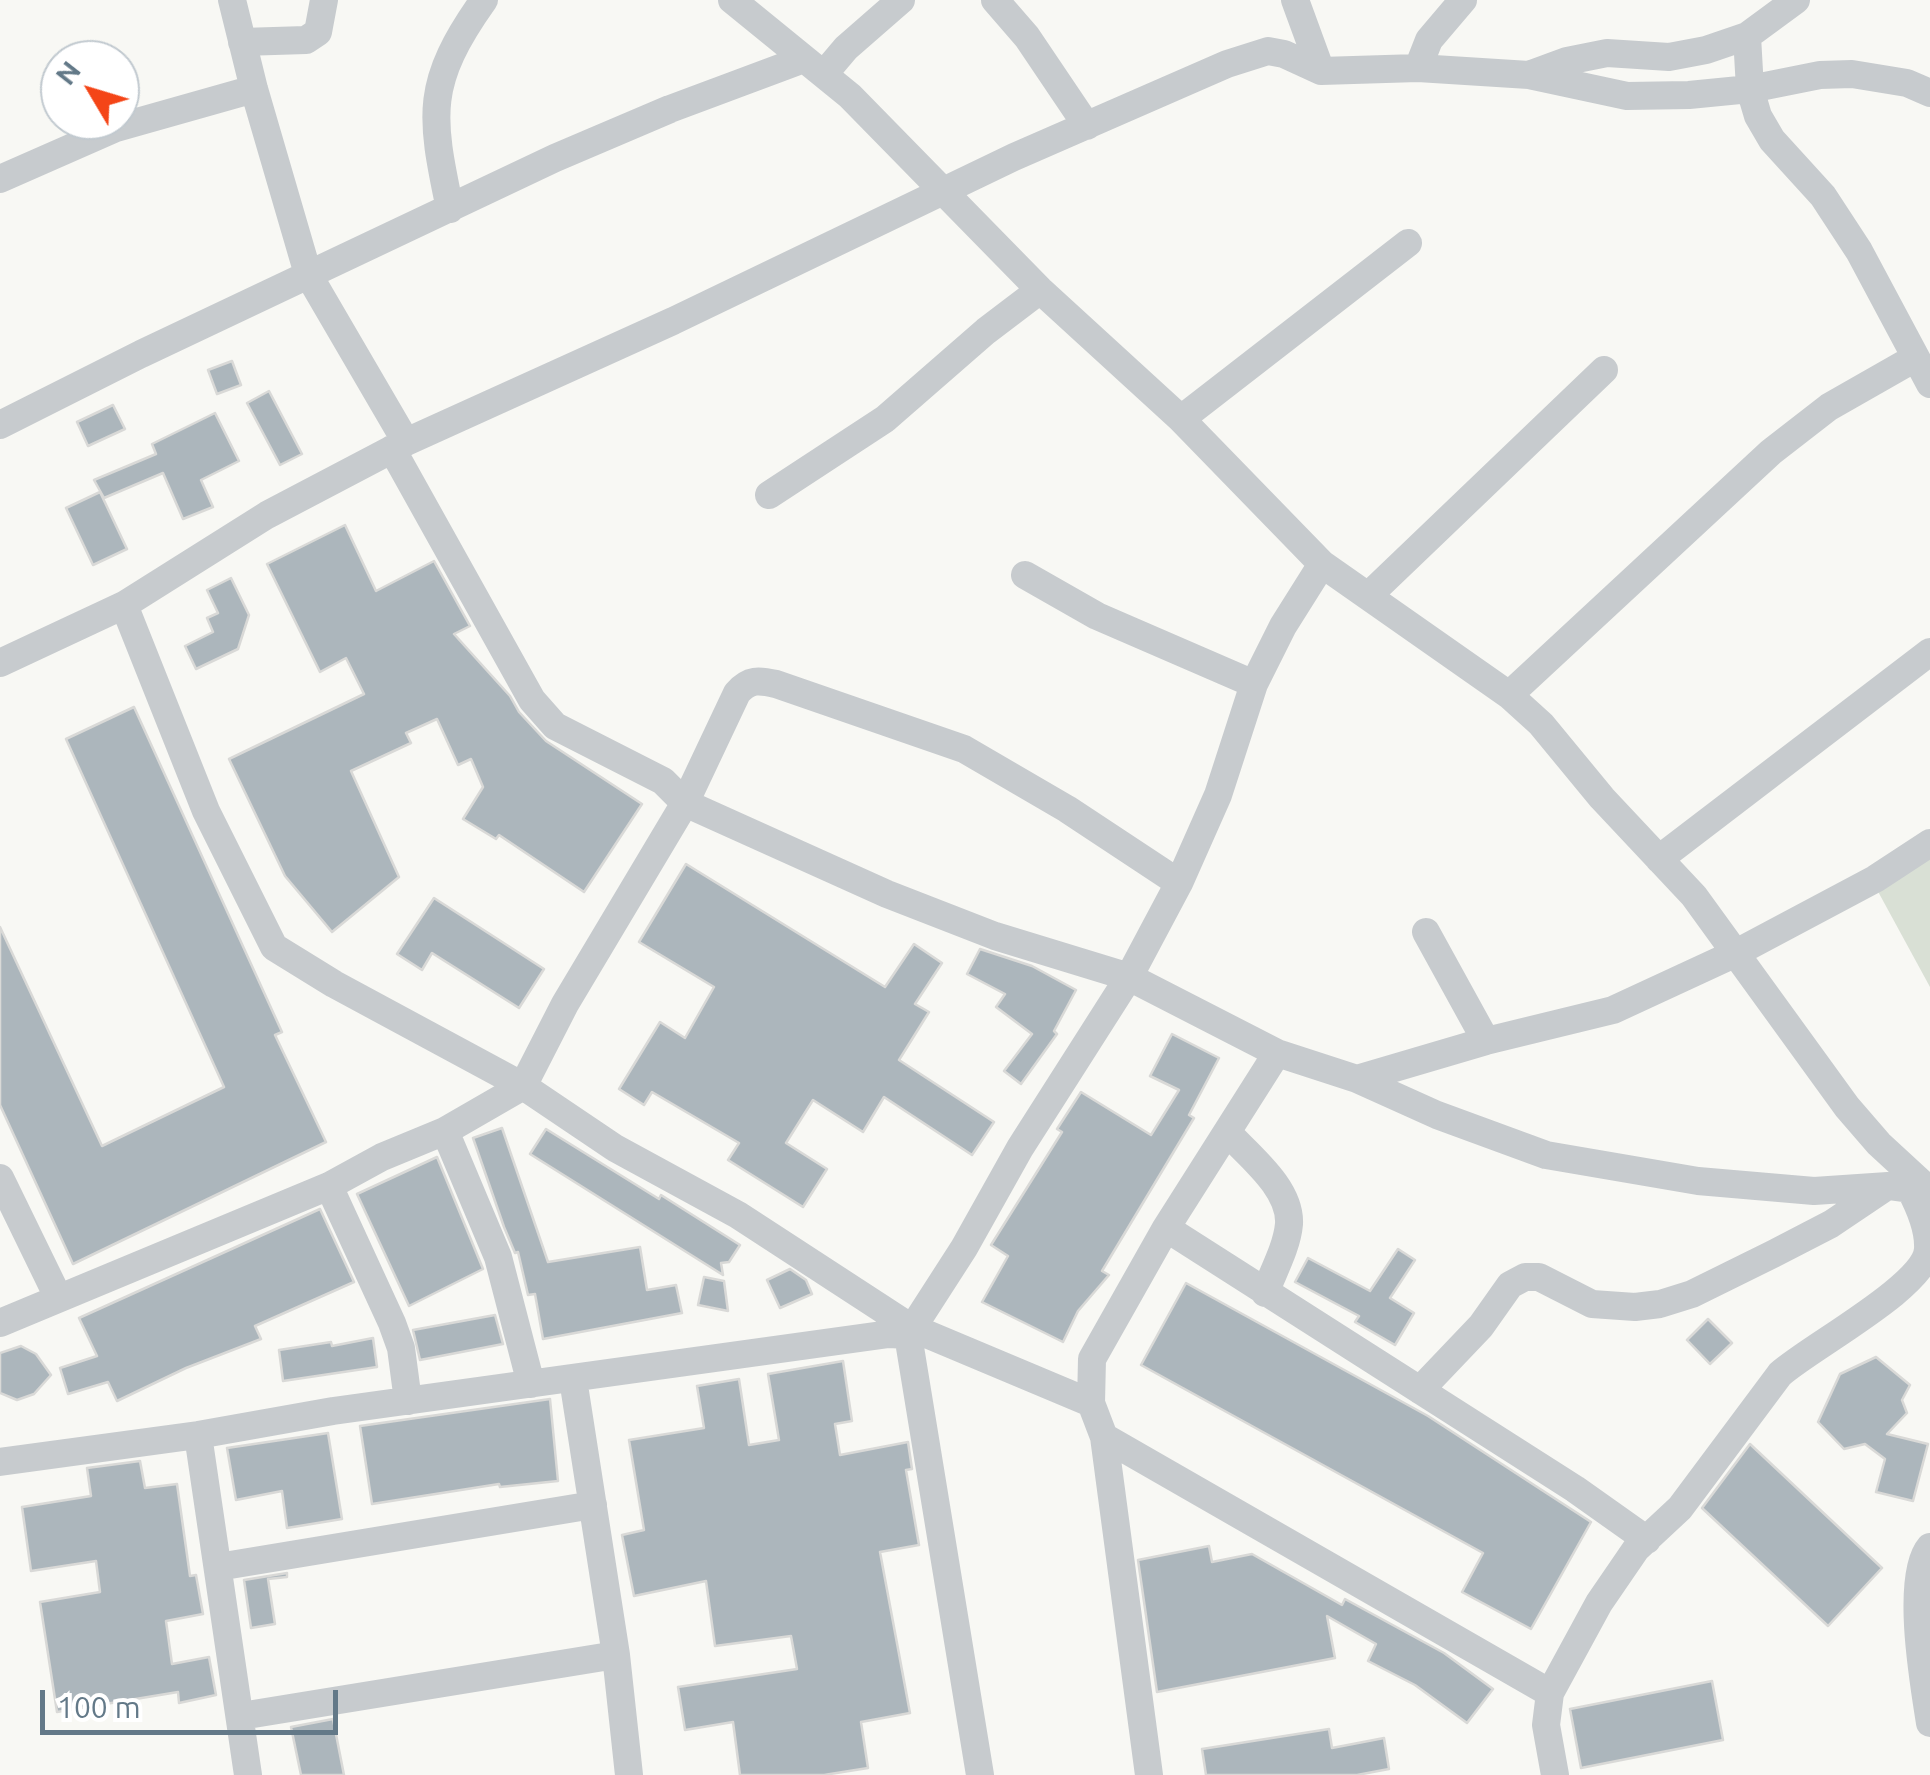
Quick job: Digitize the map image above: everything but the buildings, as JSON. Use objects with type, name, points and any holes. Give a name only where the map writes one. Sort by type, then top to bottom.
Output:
[{"type":"street","points":[[232,0],[308,274],[532,700],[556,726],[663,781],[686,802],[887,894],[995,936],[1129,978],[1277,1053],[1357,1079],[1438,1115],[1546,1155],[1698,1181],[1814,1191],[1913,1188]]},
{"type":"street","points":[[242,42],[306,40],[318,32],[324,0]]},
{"type":"street","points":[[450,209],[435,136],[434,108],[456,44],[484,0]]},
{"type":"street","points":[[732,0],[884,128],[1040,290],[1181,419],[1322,564],[1509,695],[1541,724],[1602,798],[1694,896],[1847,1107],[1913,1188],[1928,1250],[1923,1265],[1880,1305],[1780,1374],[1680,1508],[1620,1569],[1550,1692],[1546,1725],[1555,1775]]},
{"type":"street","points":[[0,424],[308,274],[604,137],[814,66],[846,48],[901,0]]},
{"type":"street","points":[[995,0],[1027,37],[1086,126]]},
{"type":"street","points":[[1295,0],[1321,71]]},
{"type":"street","points":[[1418,68],[1429,40],[1463,0]]},
{"type":"street","points":[[1529,75],[1567,61],[1607,54],[1669,57],[1706,50],[1747,36],[1796,0]]},
{"type":"street","points":[[1747,36],[1750,89],[1758,116],[1772,140],[1824,196],[1859,251],[1930,384]]},
{"type":"street","points":[[0,663],[124,605],[268,515],[399,446],[673,321],[941,191],[1227,64],[1268,51],[1321,71],[1418,68],[1529,75],[1627,96],[1689,95],[1750,89],[1820,75],[1852,74],[1907,83],[1930,92]]},
{"type":"street","points":[[0,179],[116,128],[254,90]]},
{"type":"street","points":[[1181,419],[1408,243]]},
{"type":"street","points":[[768,495],[885,419],[986,331],[1040,290]]},
{"type":"street","points":[[1509,695],[1771,452],[1829,407],[1915,358]]},
{"type":"street","points":[[1368,596],[1604,370]]},
{"type":"street","points":[[980,1775],[909,1331],[1129,978],[1218,795],[1254,684],[1283,626],[1322,564]]},
{"type":"street","points":[[1025,575],[1096,616],[1254,684]]},
{"type":"street","points":[[124,605],[206,810],[274,947],[522,1086],[615,1148],[738,1216],[909,1331],[1091,1403]]},
{"type":"street","points":[[1660,860],[1930,652]]},
{"type":"street","points":[[0,1323],[329,1186],[444,1132],[522,1086],[565,1004],[686,802],[745,684],[760,680],[964,749],[1068,809],[1179,882]]},
{"type":"street","points":[[1357,1079],[1486,1041],[1613,1010],[1734,954],[1875,879],[1930,843]]},
{"type":"street","points":[[1426,932],[1486,1041]]},
{"type":"street","points":[[1148,1775],[1104,1437],[1091,1403],[1092,1359],[1166,1228],[1277,1053]]},
{"type":"street","points":[[444,1132],[498,1258],[531,1384]]},
{"type":"street","points":[[1228,1132],[1278,1188],[1288,1210],[1289,1226],[1264,1292]]},
{"type":"street","points":[[0,1178],[58,1297]]},
{"type":"street","points":[[329,1186],[401,1348],[408,1401]]},
{"type":"street","points":[[1420,1390],[1481,1326],[1510,1285],[1525,1277],[1539,1277],[1592,1304],[1660,1304],[1692,1294],[1831,1224],[1913,1188]]},
{"type":"street","points":[[1166,1228],[1647,1540]]},
{"type":"street","points":[[0,1462],[909,1331]]},
{"type":"street","points":[[574,1379],[630,1775]]},
{"type":"street","points":[[198,1435],[248,1775]]},
{"type":"street","points":[[1104,1437],[1550,1692]]},
{"type":"street","points":[[218,1566],[593,1506]]},
{"type":"street","points":[[1930,1547],[1920,1574],[1918,1610],[1930,1723]]},
{"type":"street","points":[[240,1716],[616,1655]]},
{"type":"shaded area","points":[[1930,835],[1930,987],[1875,886]]}]
